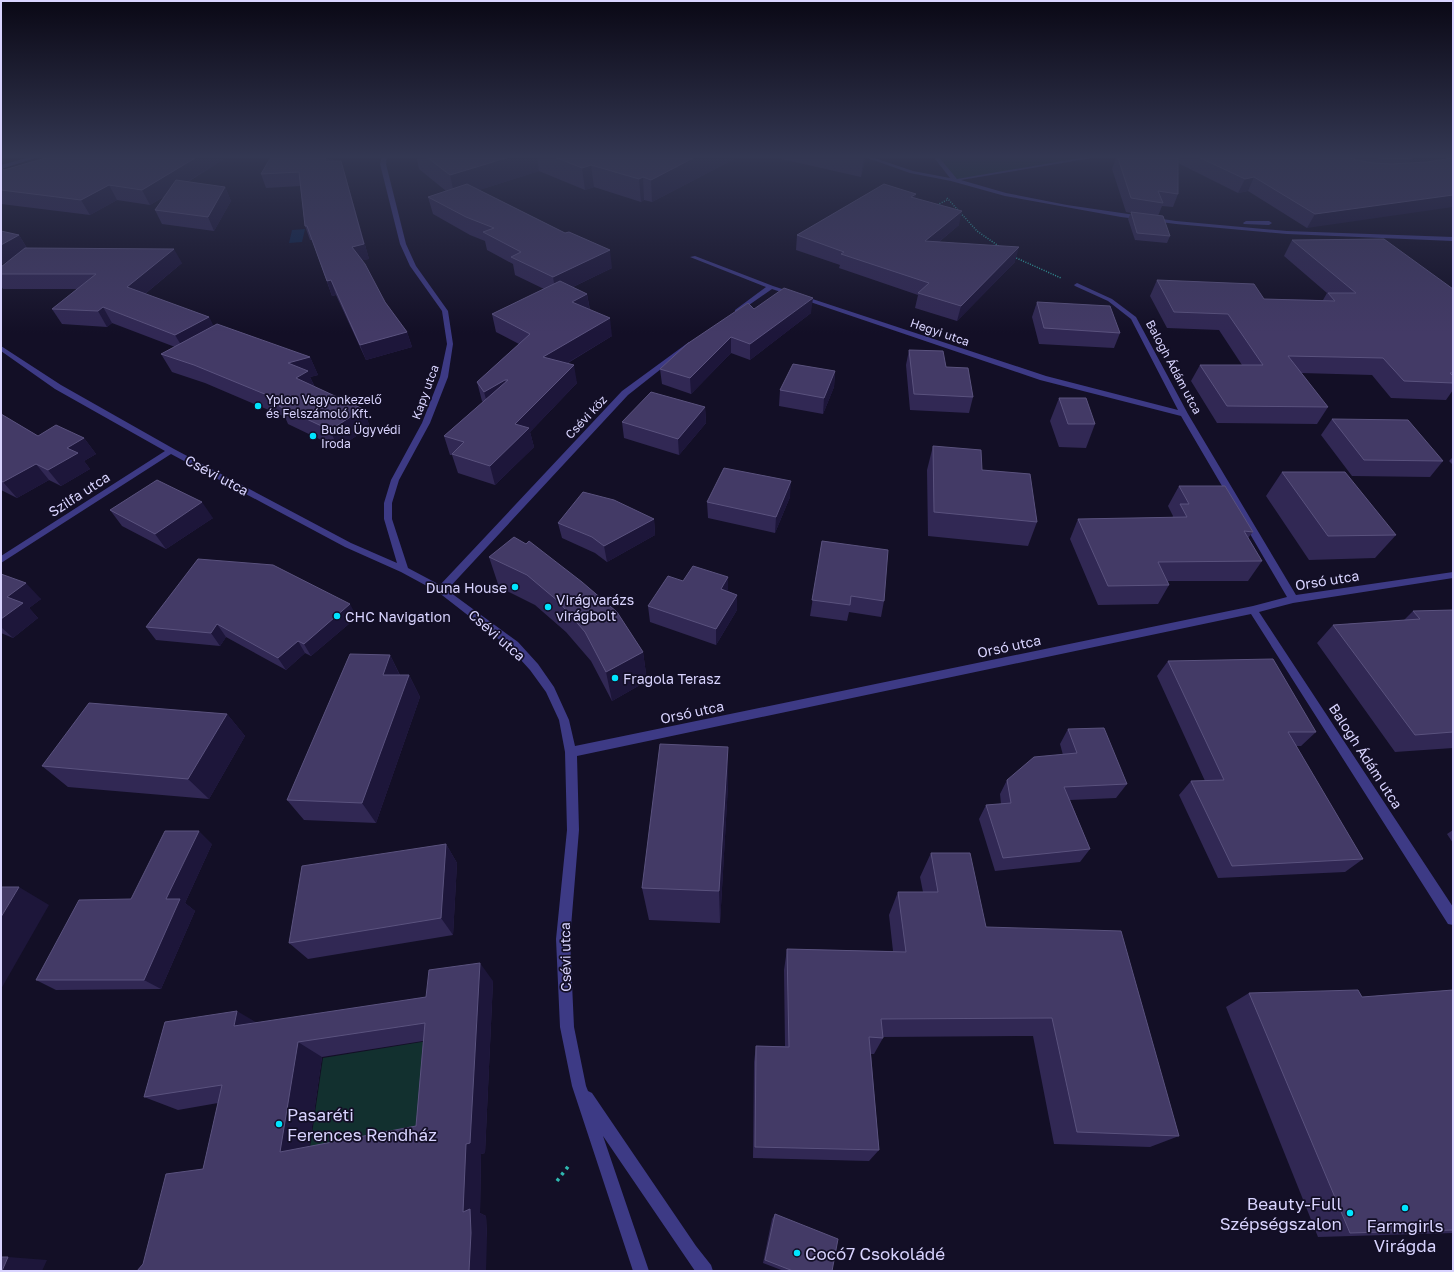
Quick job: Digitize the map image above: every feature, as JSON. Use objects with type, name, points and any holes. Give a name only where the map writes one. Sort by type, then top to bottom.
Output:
[{"type":"street","name":"Kapy utca","points":[[394,214],[403,244],[413,266],[445,312],[450,344],[444,377],[426,424],[395,480],[388,503],[388,519],[404,570]]},
{"type":"street","points":[[1127,214],[1221,227],[1360,237],[1453,239]]},
{"type":"street","points":[[1221,227],[1226,222],[1270,224]]},
{"type":"street","name":"Hegyi utca","points":[[693,257],[771,287],[1043,378],[1184,414]]},
{"type":"street","name":"Balogh Ádám utca","points":[[1077,285],[1110,300],[1134,318],[1184,414],[1293,599]]},
{"type":"street","points":[[733,314],[771,287]]},
{"type":"street","name":"Csévi köz","points":[[442,590],[625,393],[669,358],[695,340]]},
{"type":"street","name":"Csévi utca","points":[[1,348],[58,387],[171,451],[348,545],[404,570],[442,590],[514,646],[534,667],[550,690],[564,720],[571,752],[573,830],[563,940],[567,1027],[580,1086],[641,1271]]},
{"type":"street","name":"Szilfa utca","points":[[1,560],[171,451]]},
{"type":"street","name":"Orsó utca","points":[[571,752],[1253,610],[1293,599],[1453,575]]},
{"type":"street","name":"Balogh Ádám utca","points":[[1253,610],[1453,919]]},
{"type":"street","name":"Csévi utca","points":[[580,1086],[690,1252],[705,1271]]},
{"type":"path","points":[[961,214],[977,231],[1003,248]]},
{"type":"path","points":[[1009,253],[1077,285]]},
{"type":"path","points":[[557,1181],[570,1164]]},
{"type":"green space","points":[[440,1039],[433,1136],[308,1161],[323,1058]]},
{"type":"water","points":[[305,229],[302,242],[289,243],[292,230]]},
{"type":"building","points":[[188,214],[209,214],[208,217]]},
{"type":"building","points":[[304,214],[356,214],[364,244],[352,247],[365,264],[385,302],[407,332],[360,345],[331,280],[327,281],[307,226],[305,226]]},
{"type":"building","points":[[461,214],[528,214],[565,233],[569,232],[610,250],[553,277],[511,257],[521,252],[483,232],[494,228]]},
{"type":"building","points":[[832,214],[958,214],[925,241],[1019,247],[961,306],[918,293],[929,283],[841,254],[844,252],[797,235]]},
{"type":"building","points":[[1132,214],[1150,214],[1163,216],[1170,236],[1137,233]]},
{"type":"building","points":[[1,231],[19,235],[1,245]]},
{"type":"building","points":[[1384,239],[1453,289],[1453,373],[1450,373],[1453,376],[1453,383],[1404,381],[1383,358],[1288,356],[1328,407],[1227,406],[1200,365],[1263,365],[1228,314],[1174,312],[1157,280],[1254,284],[1264,299],[1335,301],[1328,293],[1356,293],[1292,240]]},
{"type":"building","points":[[25,248],[174,249],[127,287],[209,317],[175,335],[103,307],[98,311],[52,309],[96,274],[1,274],[1,267]]},
{"type":"building","points":[[560,281],[587,294],[572,302],[610,318],[543,357],[574,365],[515,424],[529,428],[490,466],[452,454],[464,442],[444,436],[508,380],[505,380],[484,392],[477,382],[530,334],[492,314]]},
{"type":"building","points":[[784,288],[813,298],[750,344],[731,337],[690,378],[660,369],[687,344],[748,303],[754,309]]},
{"type":"building","points":[[1037,302],[1110,306],[1120,333],[1044,328]]},
{"type":"building","points":[[217,324],[310,357],[288,363],[308,371],[296,378],[363,409],[330,430],[279,406],[284,402],[194,365],[161,354]]},
{"type":"building","points":[[909,350],[943,351],[946,367],[968,368],[973,397],[914,394]]},
{"type":"building","points":[[793,364],[835,371],[824,398],[780,390]]},
{"type":"building","points":[[651,392],[705,407],[678,439],[622,422]]},
{"type":"building","points":[[1059,398],[1086,398],[1095,424],[1068,424]]},
{"type":"building","points":[[1,414],[38,436],[56,425],[84,438],[67,448],[78,453],[48,470],[36,464],[3,482],[1,481]]},
{"type":"building","points":[[1332,419],[1408,420],[1443,461],[1364,460]]},
{"type":"building","points":[[933,446],[981,450],[982,470],[1030,474],[1037,522],[934,512]]},
{"type":"building","points":[[724,468],[791,481],[776,517],[707,502]]},
{"type":"building","points":[[1282,472],[1345,472],[1396,535],[1328,536]]},
{"type":"building","points":[[157,480],[202,502],[155,534],[110,510]]},
{"type":"building","points":[[1179,486],[1225,486],[1253,532],[1244,531],[1262,561],[1158,562],[1169,585],[1108,586],[1078,519],[1187,517],[1180,504],[1189,504]]},
{"type":"building","points":[[583,492],[614,500],[654,519],[604,546],[592,537],[558,523]]},
{"type":"building","points":[[514,537],[526,544],[529,541],[582,582],[617,612],[643,652],[606,672],[585,632],[559,602],[527,575],[489,557]]},
{"type":"building","points":[[822,541],[888,550],[884,601],[851,596],[850,605],[812,600]]},
{"type":"building","points":[[198,559],[273,565],[350,604],[304,644],[298,641],[278,658],[217,624],[211,633],[146,627]]},
{"type":"building","points":[[693,566],[728,577],[721,589],[737,595],[716,629],[648,606],[668,576],[683,581]]},
{"type":"building","points":[[1,574],[26,583],[7,597],[23,603],[1,619]]},
{"type":"building","points":[[1453,610],[1453,732],[1415,735],[1333,625],[1420,619],[1413,611]]},
{"type":"building","points":[[350,654],[390,655],[383,675],[409,675],[362,803],[287,800]]},
{"type":"building","points":[[1273,659],[1316,732],[1288,732],[1363,859],[1232,866],[1191,781],[1224,780],[1168,661]]},
{"type":"building","points":[[89,703],[227,714],[188,779],[42,766]]},
{"type":"building","points":[[1104,728],[1127,784],[1064,787],[1090,849],[1003,858],[986,805],[1011,803],[1007,780],[1034,757],[1077,753],[1068,729]]},
{"type":"building","points":[[660,744],[728,747],[719,891],[642,888]]},
{"type":"building","points":[[165,831],[199,831],[166,899],[180,899],[144,980],[36,980],[79,900],[131,899]]},
{"type":"building","points":[[446,844],[441,918],[289,943],[302,866]]},
{"type":"building","points":[[931,853],[970,853],[986,927],[1121,931],[1179,1136],[1077,1132],[1052,1018],[881,1019],[883,1038],[869,1037],[879,1150],[755,1147],[756,1046],[789,1047],[787,949],[906,952],[898,892],[938,892]]},
{"type":"building","points":[[1,887],[19,887],[1,917]]},
{"type":"building","points":[[480,963],[470,1143],[466,1144],[463,1212],[470,1209],[471,1233],[469,1271],[137,1271],[143,1264],[166,1174],[203,1169],[222,1085],[144,1097],[165,1022],[237,1011],[234,1026],[426,997],[429,970]],"holes":[[[425,1023],[416,1126],[280,1152],[298,1042]]]},
{"type":"building","points":[[1358,990],[1362,997],[1453,990],[1453,1230],[1350,1233],[1249,993]]},
{"type":"building","name":"Cocó7 Csokoládé","points":[[775,1214],[838,1239],[832,1271],[793,1271],[765,1260]]},
{"type":"building","points":[[1,1257],[8,1257],[2,1271],[1,1271]]},
{"type":"place","name":"Yplon Vagyonkezelő és Felszámoló Kft.","points":[[258,406]]},
{"type":"place","name":"Buda Ügyvédi Iroda","points":[[313,436]]},
{"type":"place","name":"Duna House","points":[[515,587]]},
{"type":"place","name":"Virágvarázs virágbolt","points":[[548,607]]},
{"type":"place","name":"CHC Navigation","points":[[337,616]]},
{"type":"place","name":"Fragola Terasz","points":[[615,678]]},
{"type":"place","name":"Pasaréti Ferences Rendház","points":[[279,1124]]},
{"type":"place","name":"Farmgirls Virágda","points":[[1405,1208]]},
{"type":"place","name":"Beauty-Full Szépségszalon","points":[[1350,1213]]},
{"type":"place","name":"Cocó7 Csokoládé","points":[[797,1253]]}]
